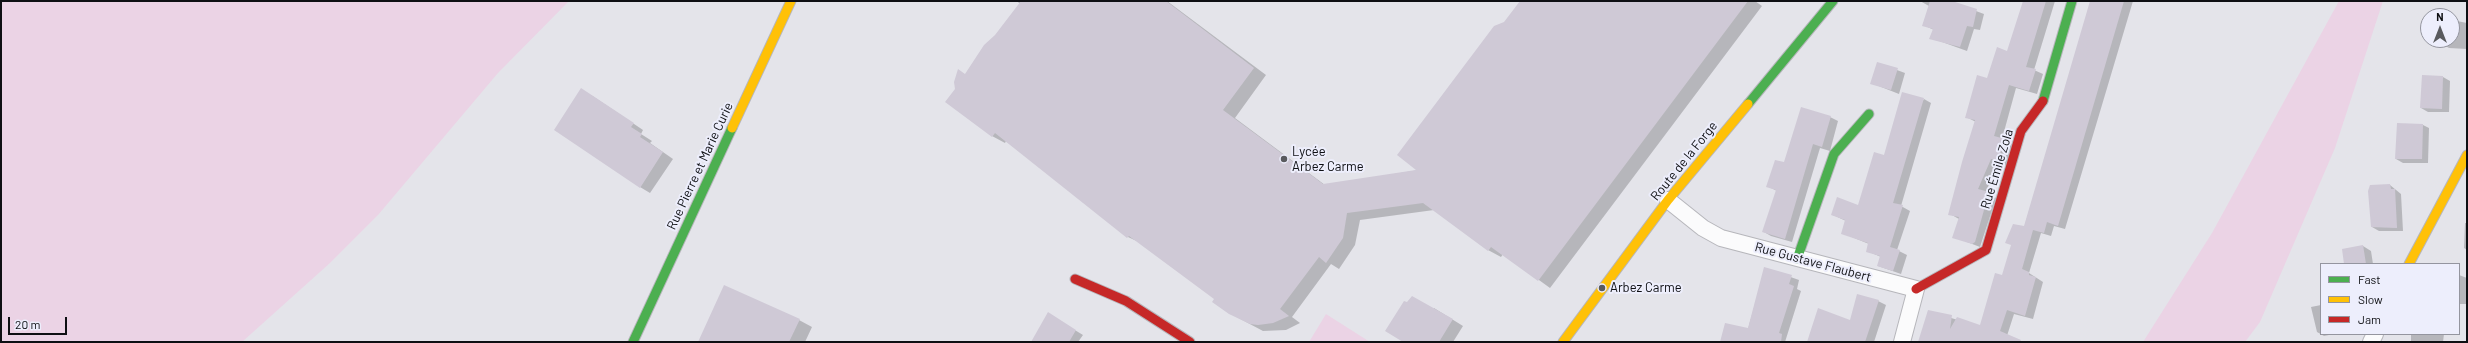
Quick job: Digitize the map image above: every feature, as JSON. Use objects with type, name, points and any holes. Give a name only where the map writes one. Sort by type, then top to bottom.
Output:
[{"type":"street","name":"Rue Pierre et Marie Curie","points":[[633,342],[791,1]]},
{"type":"street","name":"Route de la Forge","points":[[1563,342],[1668,200],[1833,1]]},
{"type":"street","name":"Rue Émile Zola","points":[[1916,289],[1986,250],[2021,131],[2043,101],[2072,1]]},
{"type":"street","points":[[1797,259],[1834,154],[1870,114]]},
{"type":"street","points":[[2411,263],[2467,155]]},
{"type":"street","name":"Rue Gustave Flaubert","points":[[1668,200],[1702,228],[1721,238],[1916,289]]},
{"type":"street","points":[[1074,279],[1126,301],[1190,342]]},
{"type":"street","points":[[1902,342],[1916,289]]},
{"type":"shaded area","points":[[1,1],[569,1],[498,73],[378,215],[330,263],[242,342],[1,342]]},
{"type":"shaded area","points":[[2339,1],[2383,1],[2335,148],[2260,322],[2245,342],[2143,342],[2212,233]]},
{"type":"shaded area","points":[[1326,314],[1370,342],[1309,342]]},
{"type":"building","points":[[1021,1],[1166,1],[1254,68],[1223,110],[1323,184],[1416,170],[1397,155],[1494,26],[1504,22],[1520,1],[1748,1],[1538,281],[1491,247],[1488,251],[1423,203],[1347,213],[1343,238],[1326,263],[1319,257],[1280,309],[1289,316],[1273,323],[1258,325],[1250,324],[1229,314],[1212,302],[1214,299],[1129,236],[1127,238],[995,133],[992,137],[945,102],[955,89],[954,82],[958,69],[965,74],[984,45],[995,35]]},
{"type":"building","points":[[1930,1],[1952,1],[1977,9],[1973,27],[1967,26],[1960,47],[1929,39],[1933,29],[1922,26]]},
{"type":"building","points":[[2023,1],[2046,1],[2026,67],[2036,69],[2029,91],[2009,85],[1994,136],[2005,139],[1998,161],[1991,159],[1978,189],[1989,192],[1975,242],[1972,244],[1952,238],[1959,217],[1948,215],[1975,120],[1965,118],[1977,75],[1987,78],[1997,47],[2007,51]]},
{"type":"building","points":[[2090,1],[2124,1],[2058,226],[2047,222],[2044,233],[2033,230],[2022,269],[2029,272],[2029,275],[2036,277],[2025,316],[2007,310],[2000,331],[2021,340],[2020,342],[1918,342],[1928,310],[1952,315],[1950,329],[1957,317],[1980,325],[1995,273],[2002,275],[2011,245],[2005,243],[2013,224],[2024,226]]},
{"type":"building","points":[[1877,62],[1898,68],[1891,90],[1870,84]]},
{"type":"building","points":[[2422,75],[2443,76],[2442,109],[2420,108]]},
{"type":"building","points":[[581,88],[634,123],[631,127],[642,134],[640,137],[663,152],[640,188],[554,130]]},
{"type":"building","points":[[1902,92],[1924,98],[1893,203],[1903,205],[1890,247],[1900,250],[1893,271],[1877,266],[1880,256],[1866,252],[1868,243],[1841,234],[1845,220],[1831,215],[1837,197],[1858,205],[1874,152],[1884,155]]},
{"type":"building","points":[[1801,107],[1831,116],[1822,147],[1813,144],[1785,239],[1762,232],[1776,190],[1766,187],[1775,160],[1784,162]]},
{"type":"building","points":[[2397,123],[2423,124],[2422,159],[2395,159]]},
{"type":"building","points":[[2390,184],[2391,189],[2395,189],[2397,228],[2371,227],[2368,191],[2370,185]]},
{"type":"building","points":[[2363,245],[2366,263],[2344,263],[2342,249]]},
{"type":"building","points":[[1764,267],[1792,275],[1789,284],[1794,286],[1779,333],[1782,334],[1781,342],[1720,342],[1725,323],[1748,328]]},
{"type":"building","points":[[724,285],[800,319],[789,342],[698,342]]},
{"type":"building","points":[[1857,294],[1879,300],[1865,342],[1807,342],[1818,308],[1850,320]]},
{"type":"building","points":[[1412,296],[1453,319],[1439,342],[1403,342],[1385,331],[1404,301],[1407,302]]},
{"type":"building","points":[[1048,312],[1076,330],[1069,342],[1031,342]]},
{"type":"traffic: fast","points":[[1748,104],[1833,1]]},
{"type":"traffic: fast","points":[[2043,101],[2072,1]]},
{"type":"traffic: fast","points":[[1797,259],[1834,154],[1869,114]]},
{"type":"traffic: fast","points":[[633,342],[732,128]]},
{"type":"traffic: slow","points":[[732,128],[791,1]]},
{"type":"traffic: slow","points":[[1563,342],[1668,200],[1748,104]]},
{"type":"traffic: slow","points":[[2410,263],[2467,155]]},
{"type":"traffic: jam","points":[[1916,289],[1986,250],[2021,131],[2043,101]]},
{"type":"traffic: jam","points":[[1075,279],[1126,301],[1190,342]]},
{"type":"place","name":"Lycée Arbez Carme","points":[[1284,159]]},
{"type":"place","name":"Arbez Carme","points":[[1602,288]]}]
